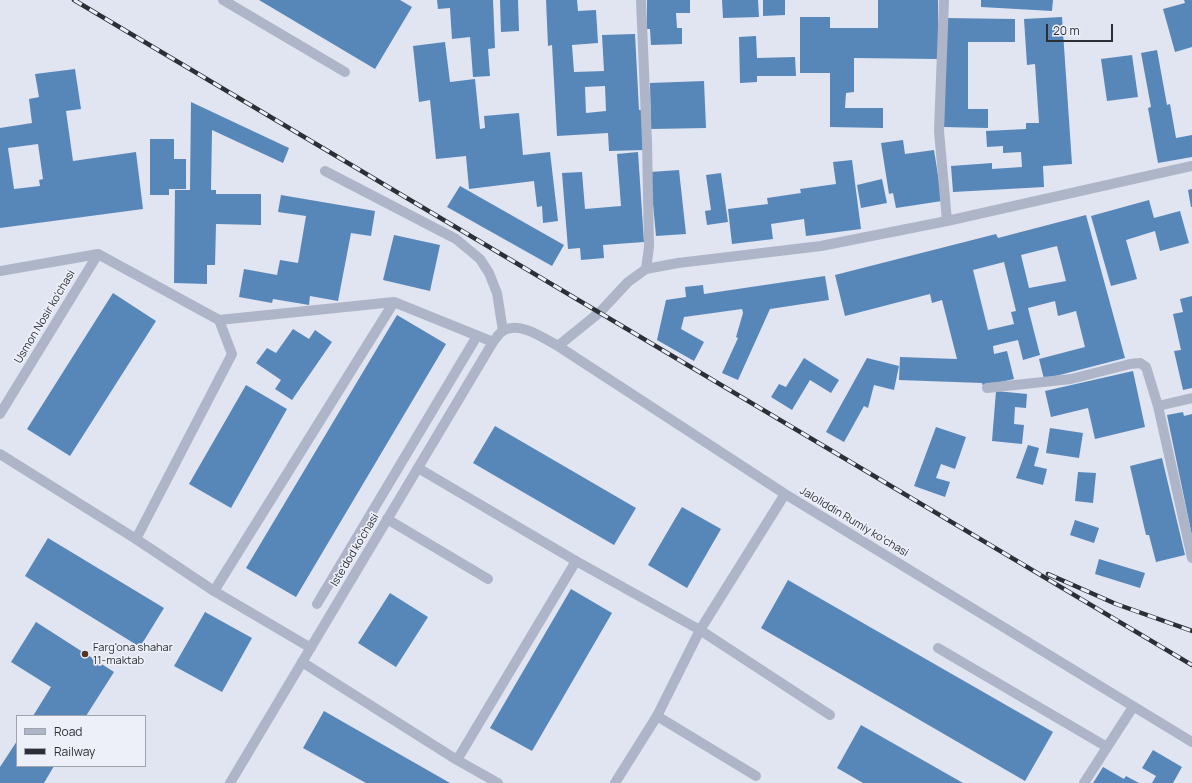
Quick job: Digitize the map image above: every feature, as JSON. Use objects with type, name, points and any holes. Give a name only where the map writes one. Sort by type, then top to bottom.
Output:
[{"type":"street","points":[[223,0],[345,72]]},
{"type":"street","points":[[641,0],[647,142],[649,247],[646,269]]},
{"type":"street","points":[[944,0],[939,131],[947,221]]},
{"type":"street","points":[[558,346],[600,312],[628,282],[646,269],[678,262],[820,246],[947,221],[1192,166]]},
{"type":"street","points":[[325,171],[456,239],[480,259],[490,272],[497,293],[503,331]]},
{"type":"street","points":[[0,271],[98,254],[219,320],[394,302],[493,342]]},
{"type":"street","name":"Usmon Nosir ko'chasi","points":[[0,414],[98,254]]},
{"type":"street","points":[[214,591],[394,302]]},
{"type":"street","points":[[136,539],[232,354],[219,320]]},
{"type":"street","name":"Jaloliddin Rumiy koʻchasi","points":[[503,331],[515,328],[533,332],[558,346],[785,494],[1192,742]]},
{"type":"street","name":"Iste'dod ko'chasi","points":[[233,782],[387,519],[493,342],[503,331]]},
{"type":"street","points":[[317,604],[477,336]]},
{"type":"street","points":[[987,388],[1071,379],[1140,363],[1146,367],[1158,406],[1192,558]]},
{"type":"street","points":[[1158,406],[1192,398]]},
{"type":"street","points":[[0,454],[136,539],[214,591],[311,648]]},
{"type":"street","points":[[418,468],[576,562],[700,630],[830,715]]},
{"type":"street","points":[[615,783],[657,716],[700,630],[785,494]]},
{"type":"street","points":[[387,519],[488,579]]},
{"type":"street","points":[[457,760],[576,562]]},
{"type":"street","points":[[938,648],[1107,747]]},
{"type":"street","points":[[302,662],[457,760],[498,783]]},
{"type":"street","points":[[1084,783],[1133,707]]},
{"type":"street","points":[[657,716],[756,776]]},
{"type":"building","points":[[259,0],[400,0],[412,7],[375,69]]},
{"type":"building","points":[[437,0],[493,0],[495,48],[488,49],[490,76],[473,77],[470,37],[452,39],[450,8],[438,9]]},
{"type":"building","points":[[500,0],[518,0],[519,31],[501,32]]},
{"type":"building","points":[[546,0],[577,0],[578,11],[596,10],[598,43],[572,45],[574,72],[604,71],[602,35],[635,34],[639,110],[642,110],[644,150],[609,151],[608,133],[557,136],[552,45],[548,46]],"holes":[[[605,86],[606,111],[586,113],[585,87]]]},
{"type":"building","points":[[647,0],[690,0],[690,13],[676,13],[677,28],[682,28],[682,44],[651,45],[650,29],[647,29]]},
{"type":"building","points":[[722,0],[758,0],[759,17],[723,18]]},
{"type":"building","points":[[763,0],[785,0],[785,15],[763,16]]},
{"type":"building","points":[[878,0],[938,0],[938,59],[854,58],[854,92],[846,93],[845,108],[883,108],[883,128],[830,127],[830,73],[800,73],[800,17],[830,17],[830,28],[878,28]]},
{"type":"building","points":[[981,0],[1053,0],[1052,11],[981,7]]},
{"type":"building","points":[[1184,0],[1192,0],[1192,47],[1175,52],[1163,9],[1185,3]]},
{"type":"building","points":[[1062,17],[1072,164],[1043,166],[1044,187],[953,192],[951,166],[992,163],[992,169],[1022,167],[1021,152],[1003,153],[1003,146],[987,147],[986,131],[1026,129],[1026,123],[1039,123],[1035,64],[1027,65],[1024,19]]},
{"type":"building","points":[[945,18],[1015,19],[1015,42],[968,42],[968,109],[988,109],[988,128],[944,127]]},
{"type":"building","points":[[756,36],[757,58],[795,57],[796,76],[757,76],[757,82],[740,83],[739,37]]},
{"type":"building","points":[[445,42],[450,82],[475,79],[480,129],[485,128],[484,116],[519,113],[523,155],[550,152],[558,221],[543,223],[542,206],[537,207],[534,181],[469,189],[466,156],[436,159],[430,100],[419,102],[413,46]]},
{"type":"building","points":[[1157,50],[1167,105],[1170,104],[1176,138],[1192,135],[1192,157],[1158,163],[1148,108],[1151,107],[1141,53]]},
{"type":"building","points":[[1132,55],[1138,97],[1107,101],[1101,59]]},
{"type":"building","points":[[75,69],[81,109],[66,111],[73,161],[136,152],[143,209],[0,228],[0,128],[32,123],[29,99],[39,97],[35,74]],"holes":[[[38,144],[43,179],[39,180],[40,186],[14,189],[8,148]]]},
{"type":"building","points":[[704,81],[706,128],[651,129],[650,83]]},
{"type":"building","points":[[191,102],[289,148],[283,163],[212,130],[211,190],[216,190],[216,194],[261,194],[261,225],[216,224],[215,265],[207,265],[207,284],[174,283],[175,190],[190,190]]},
{"type":"building","points":[[150,139],[174,139],[174,159],[186,159],[186,189],[169,189],[169,195],[150,195]]},
{"type":"building","points":[[903,140],[905,154],[934,150],[942,201],[896,208],[893,193],[889,194],[881,143]]},
{"type":"building","points":[[638,152],[644,242],[603,245],[604,258],[581,260],[580,248],[568,249],[562,173],[582,172],[585,209],[621,206],[617,154]]},
{"type":"building","points":[[852,160],[861,229],[806,236],[804,219],[771,224],[773,239],[732,244],[728,209],[768,204],[767,198],[801,193],[800,189],[836,184],[833,162]]},
{"type":"building","points":[[679,170],[686,234],[656,236],[650,172]]},
{"type":"building","points":[[721,173],[728,222],[707,225],[705,211],[711,210],[706,175]]},
{"type":"building","points":[[882,179],[887,203],[861,208],[857,185]]},
{"type":"building","points":[[460,186],[564,245],[552,266],[447,207]]},
{"type":"building","points":[[1192,189],[1192,207],[1191,207],[1188,190]]},
{"type":"building","points":[[281,195],[375,211],[371,236],[351,233],[338,301],[310,296],[309,305],[273,299],[272,303],[239,297],[244,269],[277,275],[280,260],[298,263],[306,216],[278,212]]},
{"type":"building","points":[[1149,200],[1154,218],[1180,211],[1189,243],[1160,251],[1155,231],[1126,240],[1137,279],[1111,286],[1091,216]]},
{"type":"building","points":[[1086,215],[1125,358],[1044,379],[1039,359],[1085,347],[1076,311],[1058,316],[1055,301],[1028,308],[1040,355],[1023,360],[1018,340],[993,346],[994,354],[1007,351],[1014,379],[983,386],[982,383],[899,380],[900,357],[957,359],[942,300],[932,303],[930,294],[845,316],[835,275],[996,234],[998,238]],"holes":[[[1057,246],[1066,281],[1029,288],[1021,255]],[[1004,262],[1016,311],[1011,312],[1014,324],[988,330],[973,270]]]},
{"type":"building","points":[[394,235],[440,245],[430,291],[383,280]]},
{"type":"building","points":[[825,276],[829,300],[770,309],[738,380],[722,373],[738,338],[736,337],[743,313],[742,309],[684,317],[681,329],[704,342],[694,361],[657,340],[666,300],[686,297],[685,287],[703,285],[704,294]]},
{"type":"building","points":[[113,293],[156,321],[70,456],[27,429]]},
{"type":"building","points":[[1192,296],[1192,388],[1183,390],[1174,351],[1181,350],[1173,314],[1183,312],[1180,299]]},
{"type":"building","points":[[397,315],[446,344],[296,597],[246,568]]},
{"type":"building","points":[[293,329],[309,339],[315,330],[332,342],[292,400],[275,389],[281,380],[256,363],[267,348],[276,353]]},
{"type":"building","points":[[804,358],[839,380],[831,393],[810,380],[792,410],[771,397],[779,384],[786,387]]},
{"type":"building","points":[[867,358],[899,366],[894,390],[874,385],[868,408],[864,406],[844,442],[826,432]]},
{"type":"building","points":[[1133,371],[1145,427],[1095,439],[1088,408],[1051,417],[1045,391]]},
{"type":"building","points":[[246,385],[287,409],[231,508],[189,484]]},
{"type":"building","points":[[996,391],[1027,394],[1026,408],[1015,407],[1014,424],[1024,425],[1022,444],[992,441]]},
{"type":"building","points":[[1183,412],[1184,416],[1192,414],[1192,536],[1167,415]]},
{"type":"building","points":[[495,426],[636,508],[614,545],[473,463]]},
{"type":"building","points":[[936,427],[966,437],[955,469],[941,464],[936,478],[950,482],[945,497],[914,486]]},
{"type":"building","points":[[1050,428],[1083,433],[1079,458],[1046,453]]},
{"type":"building","points":[[1028,445],[1039,448],[1034,466],[1047,469],[1043,485],[1016,478]]},
{"type":"building","points":[[1162,458],[1185,555],[1156,562],[1149,535],[1146,535],[1130,466]]},
{"type":"building","points":[[1078,472],[1096,473],[1093,503],[1075,501]]},
{"type":"building","points":[[682,507],[721,529],[687,588],[648,565]]},
{"type":"building","points":[[1075,520],[1099,528],[1094,543],[1070,535]]},
{"type":"building","points":[[48,538],[164,608],[140,647],[25,576]]},
{"type":"building","points":[[1099,559],[1145,573],[1140,588],[1095,574]]},
{"type":"building","points":[[788,580],[1053,732],[1025,781],[761,628]]},
{"type":"building","points":[[571,589],[612,613],[532,751],[490,728]]},
{"type":"building","points":[[390,593],[428,617],[396,667],[358,643]]},
{"type":"building","points":[[205,612],[252,638],[222,692],[174,666]]},
{"type":"building","points":[[36,622],[114,672],[87,715],[34,715],[51,687],[11,662]]},
{"type":"building","points":[[324,711],[450,783],[366,783],[303,748]]},
{"type":"building","points":[[861,725],[963,783],[863,783],[837,768]]},
{"type":"building","points":[[16,743],[16,767],[53,767],[44,783],[0,783],[0,767]]},
{"type":"building","points":[[1153,750],[1182,767],[1173,783],[1152,783],[1156,776],[1142,768]]},
{"type":"building","points":[[1103,767],[1124,779],[1126,776],[1139,783],[1093,783]]},
{"type":"railway","points":[[74,0],[1192,665]]},
{"type":"railway","points":[[1048,574],[1116,604],[1192,631]]},
{"type":"place","name":"Farg'ona shahar 11-maktab","points":[[85,654]]}]
